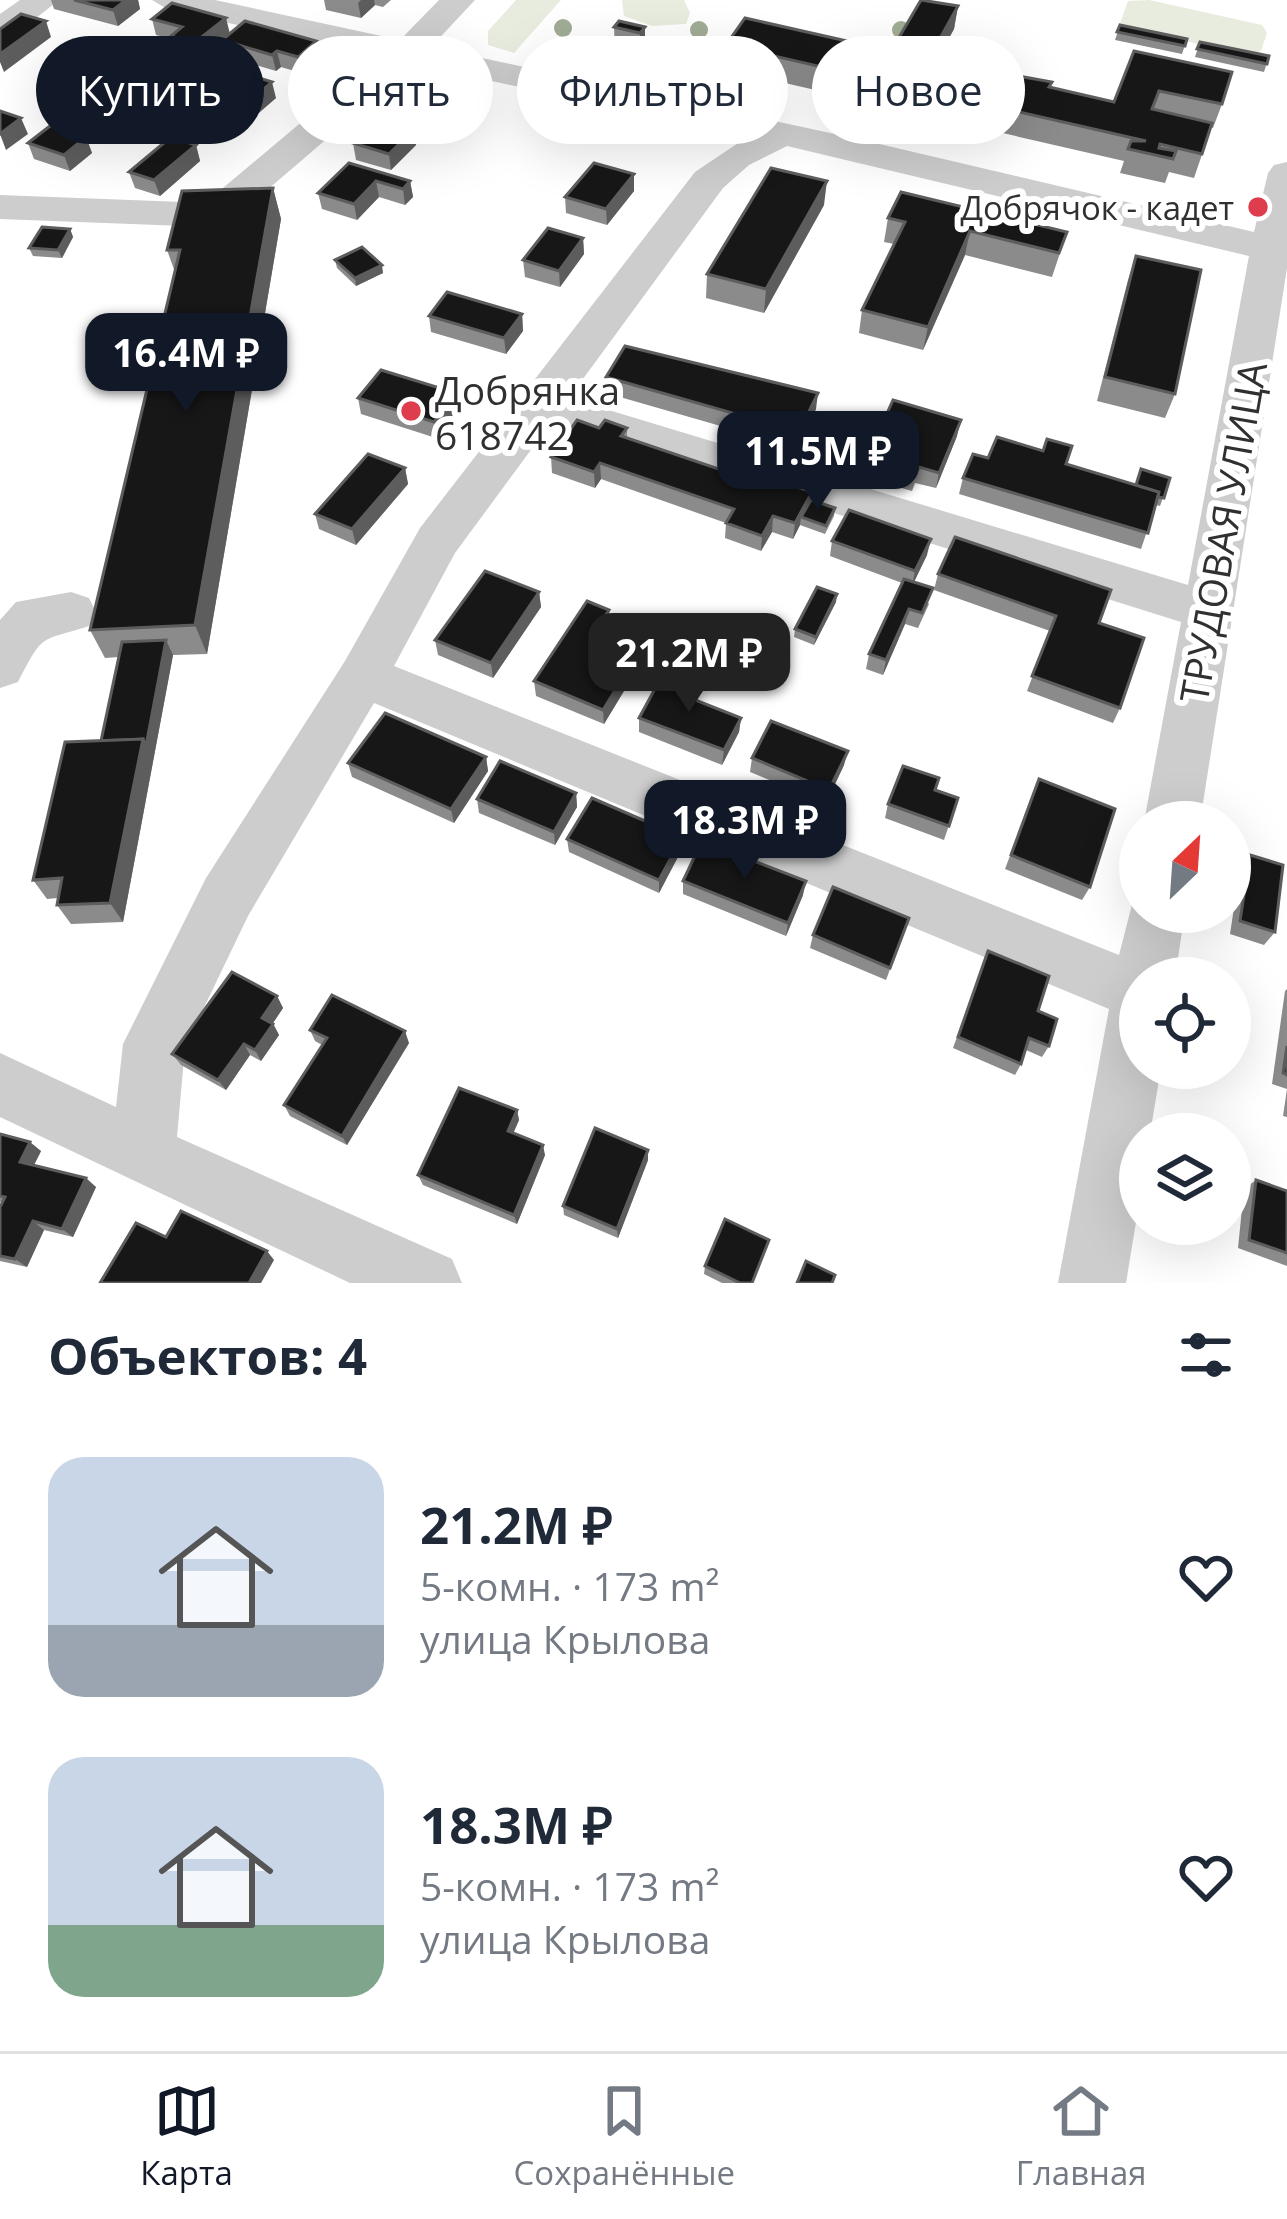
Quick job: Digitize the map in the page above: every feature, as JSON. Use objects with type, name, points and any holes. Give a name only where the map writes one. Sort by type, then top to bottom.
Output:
[{"type":"street","points":[[0,30],[42,0]]},
{"type":"street","points":[[169,0],[338,36]]},
{"type":"street","points":[[423,36],[458,0]]},
{"type":"street","points":[[788,135],[1278,251]]},
{"type":"street","points":[[0,207],[184,214],[231,201],[299,144]]},
{"type":"street","points":[[143,1155],[154,1044],[227,897],[363,676],[436,541],[709,180],[763,144]]},
{"type":"street","name":"ТРУДОВАЯ УЛИЦА","points":[[1176,801],[1208,611],[1265,414],[1287,172]]},
{"type":"street","points":[[541,405],[1208,611]]},
{"type":"street","points":[[0,667],[12,641],[34,616],[71,612]]},
{"type":"street","points":[[363,676],[1119,983]]},
{"type":"street","points":[[0,1084],[143,1155],[428,1283]]},
{"type":"street","points":[[1092,1283],[1126,1089]]},
{"type":"shaded area","points":[[516,0],[561,0],[529,36],[517,36],[514,53],[493,47],[488,31]]},
{"type":"shaded area","points":[[622,0],[684,0],[690,13],[686,24],[652,26],[624,16]]},
{"type":"shaded area","points":[[1149,0],[1262,25],[1267,33],[1261,51],[1246,55],[1119,26],[1128,1]]},
{"type":"building","points":[[74,0],[126,0],[113,10]]},
{"type":"building","points":[[921,0],[958,6],[941,36],[900,36]]},
{"type":"building","points":[[172,3],[226,18],[203,36],[171,36],[182,27],[152,19]]},
{"type":"building","points":[[21,14],[46,21],[0,54],[0,29]]},
{"type":"building","points":[[745,18],[825,36],[812,36],[812,65],[788,59],[788,36],[732,36]]},
{"type":"building","points":[[245,21],[298,36],[288,36],[288,54],[277,51],[272,55],[264,53],[264,36],[227,36]]},
{"type":"building","points":[[619,21],[645,27],[640,33],[614,27]]},
{"type":"building","points":[[1120,25],[1187,39],[1185,46],[1117,32]]},
{"type":"building","points":[[1200,42],[1269,56],[1267,64],[1197,49]]},
{"type":"building","points":[[1134,51],[1232,72],[1222,104],[1159,91],[1152,109],[1212,123],[1202,154],[1160,144],[1159,148],[1176,151],[1173,159],[1128,149],[1131,141],[1146,141],[1025,113],[1025,77],[1114,102]]},
{"type":"building","points":[[0,111],[21,118],[0,134]]},
{"type":"building","points":[[36,137],[36,144],[77,144],[64,155],[28,143]]},
{"type":"building","points":[[163,144],[196,145],[154,180],[129,172]]},
{"type":"building","points":[[356,144],[399,144],[389,154]]},
{"type":"building","points":[[349,163],[410,181],[403,189],[376,181],[354,204],[318,193]]},
{"type":"building","points":[[594,163],[634,174],[606,209],[565,197]]},
{"type":"building","points":[[771,168],[827,181],[766,289],[707,274]]},
{"type":"building","points":[[273,188],[195,625],[90,630],[180,250],[167,250],[182,191]]},
{"type":"building","points":[[901,192],[1067,232],[1059,253],[970,231],[928,327],[862,310],[905,222],[888,218]]},
{"type":"building","points":[[42,227],[70,229],[58,250],[29,248]]},
{"type":"building","points":[[548,228],[583,238],[559,271],[523,260]]},
{"type":"building","points":[[362,247],[382,265],[355,278],[335,260]]},
{"type":"building","points":[[1136,256],[1201,270],[1175,394],[1105,377]]},
{"type":"building","points":[[447,292],[522,314],[504,338],[429,316]]},
{"type":"building","points":[[625,346],[818,393],[799,432],[606,377]]},
{"type":"building","points":[[381,370],[456,393],[434,422],[358,398]]},
{"type":"building","points":[[893,400],[961,420],[939,473],[919,467],[915,476],[887,467],[891,459],[870,452]]},
{"type":"building","points":[[577,420],[599,428],[605,420],[627,428],[621,436],[751,480],[755,473],[812,492],[795,523],[773,516],[762,536],[726,523],[734,509],[600,463],[594,472],[551,457]]},
{"type":"building","points":[[997,437],[1043,451],[1047,439],[1072,446],[1066,464],[1159,492],[1148,533],[963,478],[973,454],[988,458]]},
{"type":"building","points":[[368,454],[405,468],[352,529],[315,514]]},
{"type":"building","points":[[1141,469],[1170,478],[1164,498],[1136,485]]},
{"type":"building","points":[[811,500],[835,508],[826,526],[801,517]]},
{"type":"building","points":[[849,510],[931,539],[915,571],[832,541]]},
{"type":"building","points":[[955,537],[1111,590],[1099,623],[1144,638],[1120,708],[1032,676],[1056,616],[938,574]]},
{"type":"building","points":[[485,571],[539,592],[491,663],[435,640]]},
{"type":"building","points":[[904,579],[933,588],[922,613],[909,609],[886,660],[869,654]]},
{"type":"building","points":[[817,587],[837,594],[816,637],[795,629]]},
{"type":"building","points":[[587,601],[609,610],[596,641],[612,647],[603,661],[627,671],[603,710],[534,681]]},
{"type":"building","points":[[166,640],[146,746],[143,739],[101,741],[122,642]]},
{"type":"building","points":[[661,678],[694,691],[690,698],[741,718],[724,750],[639,718]]},
{"type":"building","points":[[385,713],[486,757],[451,809],[348,763]]},
{"type":"building","points":[[771,721],[848,751],[829,790],[752,758]]},
{"type":"building","points":[[143,739],[110,903],[57,905],[62,878],[33,880],[65,742]]},
{"type":"building","points":[[500,761],[576,793],[554,832],[477,799]]},
{"type":"building","points":[[903,766],[939,778],[935,790],[958,798],[949,826],[888,804]]},
{"type":"building","points":[[1039,779],[1115,809],[1090,887],[1011,855]]},
{"type":"building","points":[[592,798],[682,837],[659,880],[567,839]]},
{"type":"building","points":[[702,841],[806,881],[788,923],[683,881]]},
{"type":"building","points":[[1251,855],[1283,865],[1275,932],[1251,924]]},
{"type":"building","points":[[833,887],[909,918],[890,968],[813,935]]},
{"type":"building","points":[[988,951],[1049,976],[1038,1011],[1057,1019],[1049,1046],[1029,1038],[1021,1064],[958,1037]]},
{"type":"building","points":[[232,972],[277,996],[262,1018],[273,1024],[255,1050],[244,1044],[218,1080],[172,1054]]},
{"type":"building","points":[[332,995],[405,1031],[342,1136],[284,1105],[327,1038],[310,1030]]},
{"type":"building","points":[[459,1088],[517,1110],[508,1131],[543,1145],[514,1215],[418,1175]]},
{"type":"building","points":[[595,1128],[648,1150],[617,1229],[563,1206]]},
{"type":"building","points":[[0,1134],[30,1142],[20,1162],[86,1178],[62,1229],[33,1221],[15,1259],[0,1256],[0,1207],[5,1197],[0,1196]]},
{"type":"building","points":[[1256,1180],[1287,1191],[1287,1253],[1251,1241]]},
{"type":"building","points":[[181,1211],[267,1251],[249,1283],[100,1283],[136,1223],[166,1237]]},
{"type":"building","points":[[725,1219],[769,1240],[752,1283],[740,1283],[705,1266]]},
{"type":"building","points":[[806,1261],[835,1275],[832,1283],[797,1283]]},
{"type":"place","name":"Добрячок - кадет","points":[[1258,207]]},
{"type":"place","name":"Добрянка 618742","points":[[411,411]]}]
